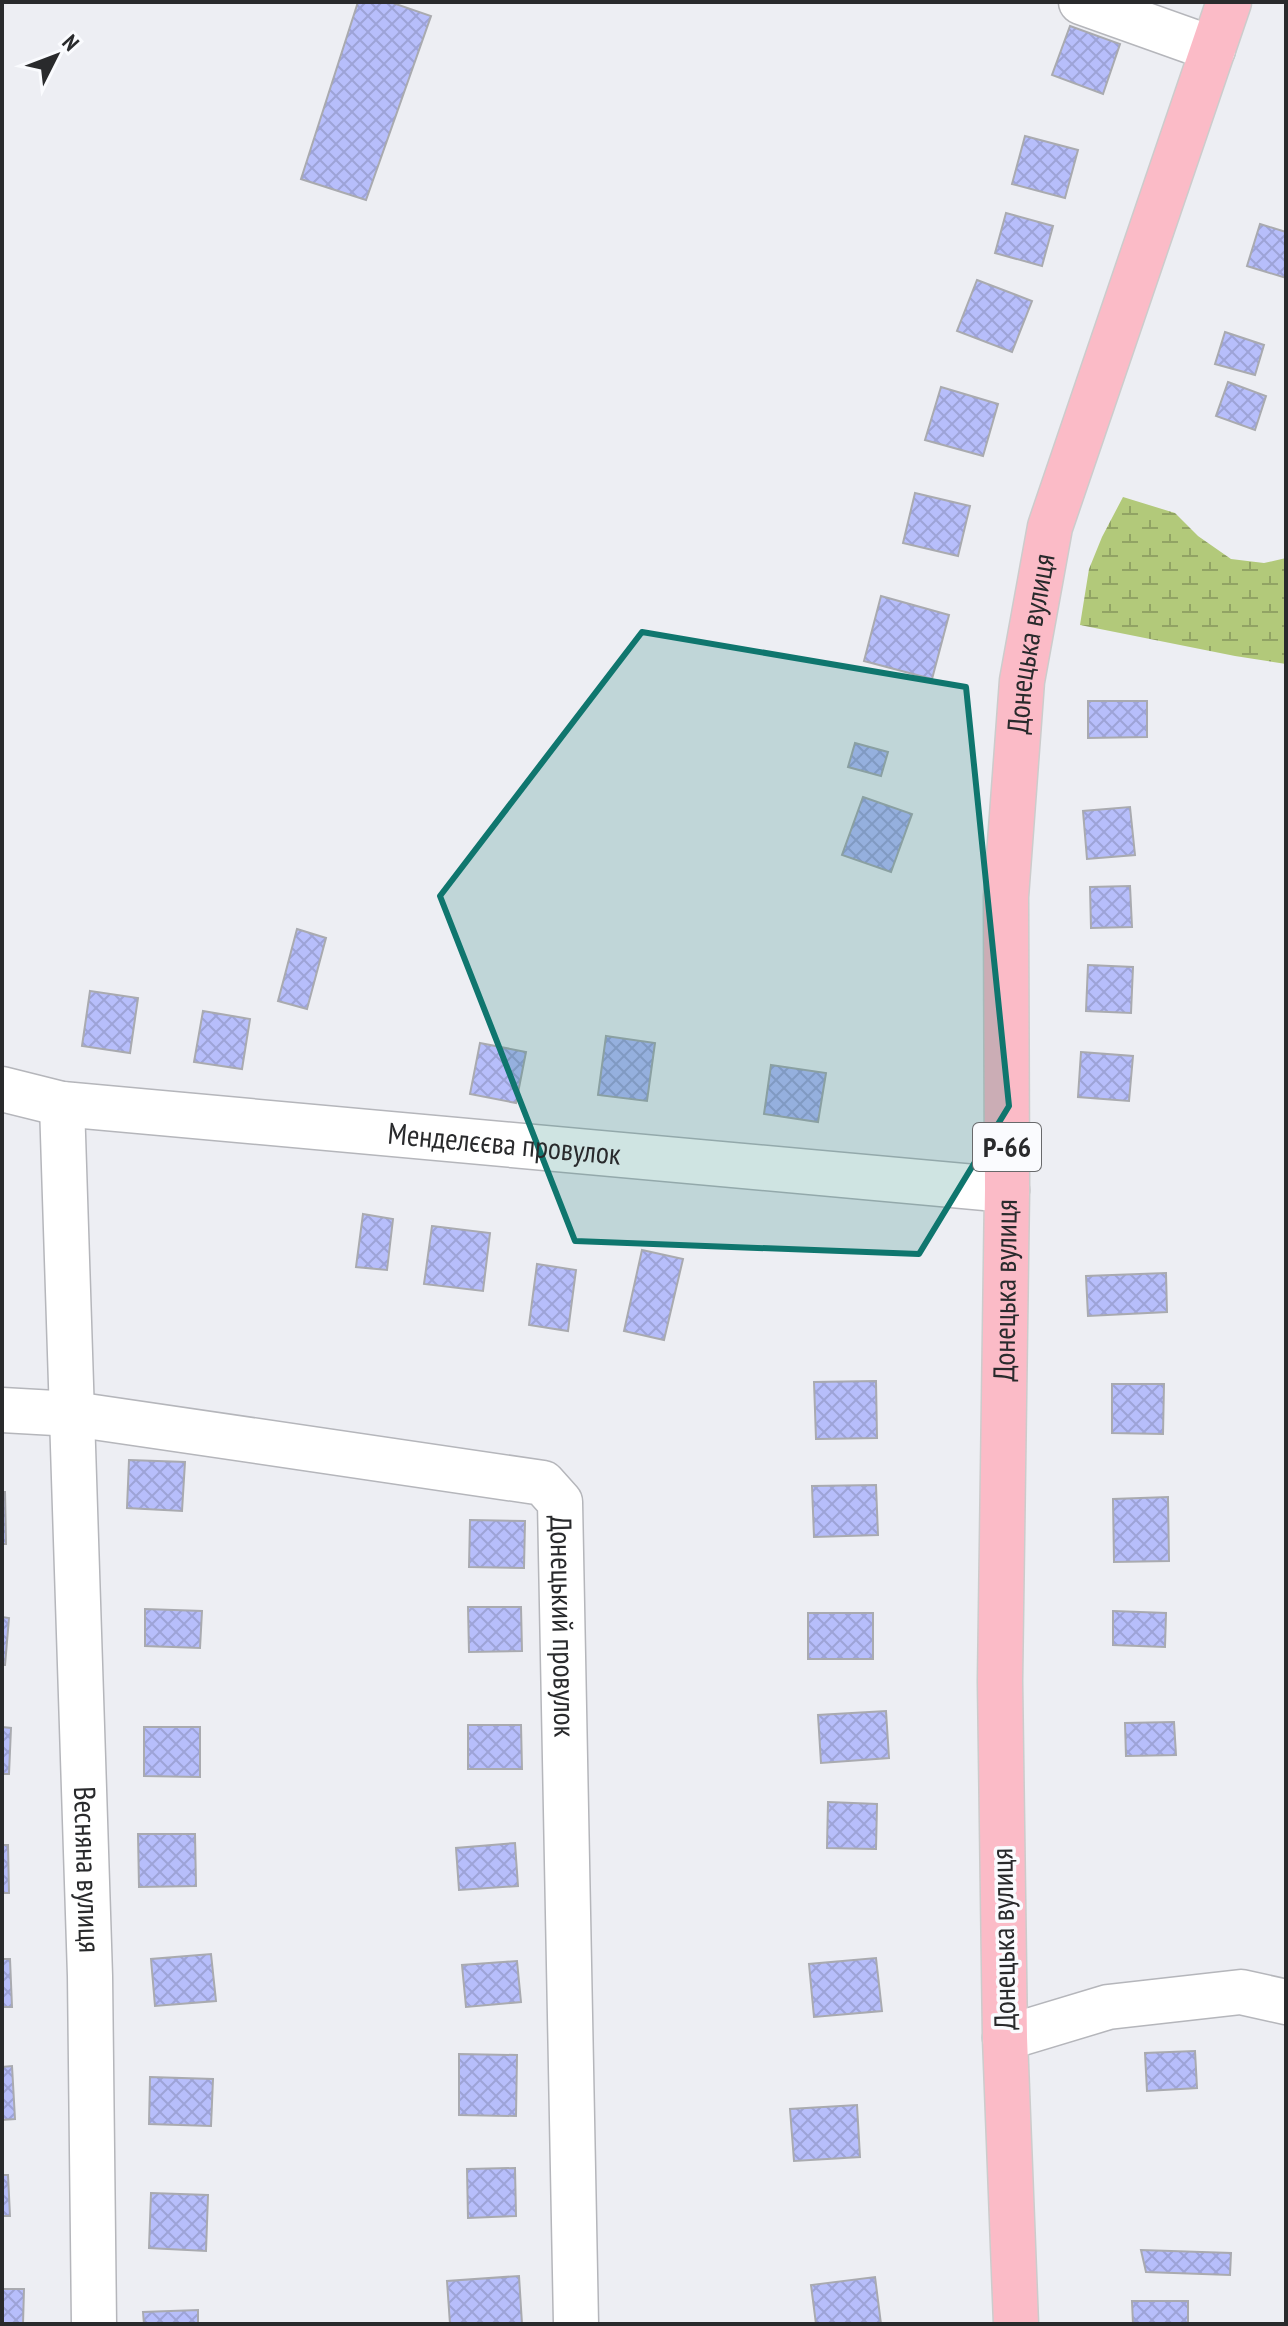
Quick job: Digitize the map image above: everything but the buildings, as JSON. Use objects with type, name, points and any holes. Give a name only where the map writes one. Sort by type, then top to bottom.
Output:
[{"type":"main road","name":"Донецька вулиця","points":[[1016,2324],[1005,2038],[1000,1681],[1007,1190],[1006,897],[1022,681],[1050,527],[1229,2]]},
{"type":"street","points":[[1081,2],[1213,49]]},
{"type":"street","name":"Менделєєва провулок","points":[[2,1089],[62,1104],[1007,1190]]},
{"type":"street","name":"Весняна вулиця","points":[[62,1104],[90,1976],[94,2324]]},
{"type":"street","name":"Донецький провулок","points":[[2,1410],[73,1414],[543,1483],[560,1502],[576,2324]]},
{"type":"street","points":[[1005,2038],[1108,2007],[1241,1992],[1286,2002]]},
{"type":"highlighted area","points":[[642,632],[966,687],[1009,1106],[919,1254],[575,1241],[440,896]]},
{"type":"green space","points":[[1123,497],[1175,513],[1198,536],[1231,559],[1264,563],[1286,558],[1286,664],[1080,625],[1089,569]]}]
